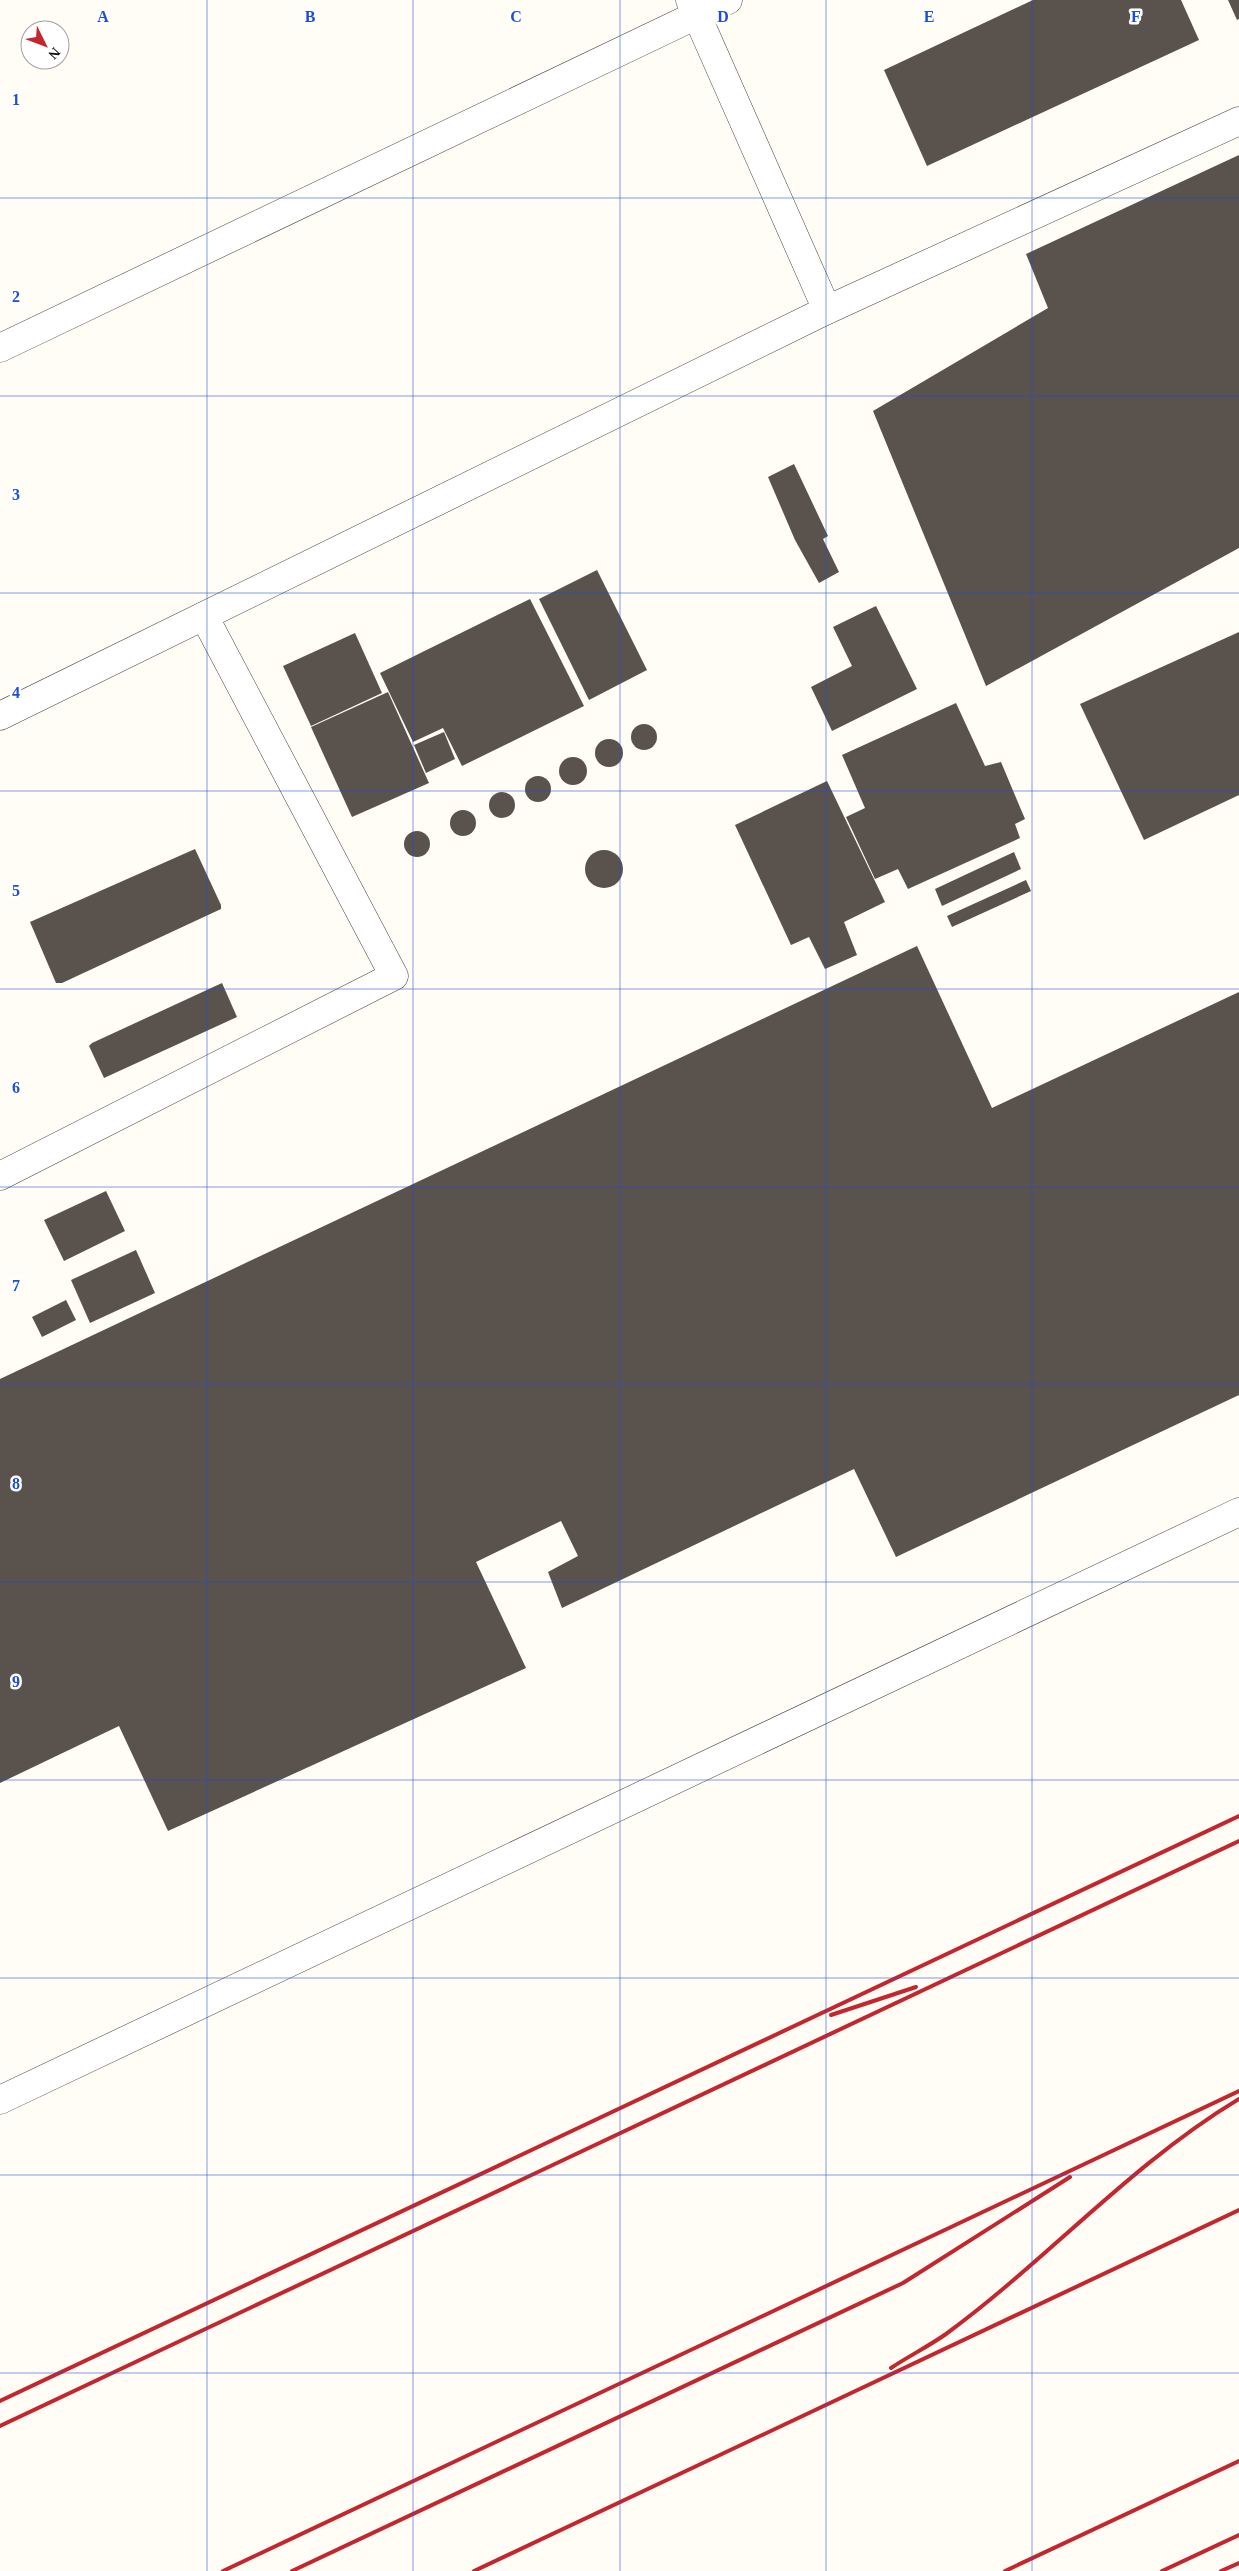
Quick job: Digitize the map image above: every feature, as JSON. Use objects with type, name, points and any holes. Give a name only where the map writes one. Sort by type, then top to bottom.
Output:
[{"type":"lane","points":[[0,348],[693,8],[728,0]]},
{"type":"lane","points":[[693,8],[827,310]]},
{"type":"lane","points":[[0,716],[827,310],[1239,120]]},
{"type":"lane","points":[[0,1176],[394,976],[204,616]]},
{"type":"lane","points":[[0,2100],[1239,1512]]},
{"type":"building","points":[[1033,0],[1181,0],[1199,40],[927,166],[884,70]]},
{"type":"building","points":[[1228,0],[1239,0],[1239,19],[1237,20]]},
{"type":"building","points":[[1239,155],[1239,548],[986,686],[873,411],[1048,308],[1026,254]]},
{"type":"building","points":[[794,464],[828,536],[823,539],[839,572],[819,583],[795,540],[768,477]]},
{"type":"building","points":[[597,570],[647,670],[589,700],[539,599]]},
{"type":"building","points":[[530,599],[584,706],[462,766],[443,728],[413,742],[380,673]]},
{"type":"building","points":[[876,606],[917,689],[832,731],[811,687],[852,666],[833,627]]},
{"type":"building","points":[[1239,632],[1239,795],[1144,840],[1080,704]]},
{"type":"building","points":[[355,633],[382,693],[311,726],[283,666]]},
{"type":"building","points":[[388,692],[429,783],[352,817],[311,727]]},
{"type":"building","points":[[956,703],[985,766],[1001,762],[1025,819],[1015,824],[1020,838],[908,889],[898,869],[875,879],[846,817],[865,808],[842,755]]},
{"type":"building","points":[[644,724],[653,728],[657,737],[653,746],[644,750],[635,746],[631,737],[635,728]]},
{"type":"building","points":[[444,732],[455,759],[426,773],[414,745]]},
{"type":"building","points":[[609,739],[619,743],[623,753],[619,763],[609,767],[599,763],[595,753],[599,743]]},
{"type":"building","points":[[573,757],[583,761],[587,771],[583,781],[573,785],[563,781],[559,771],[563,761]]},
{"type":"building","points":[[538,776],[547,780],[551,789],[547,798],[538,802],[529,798],[525,789],[529,780]]},
{"type":"building","points":[[827,781],[885,902],[844,922],[857,955],[825,969],[809,937],[791,945],[735,825]]},
{"type":"building","points":[[502,792],[511,796],[515,805],[511,814],[502,818],[493,814],[489,805],[493,796]]},
{"type":"building","points":[[463,810],[472,814],[476,823],[472,832],[463,836],[454,832],[450,823],[454,814]]},
{"type":"building","points":[[417,831],[426,835],[430,844],[426,853],[417,857],[408,853],[404,844],[408,835]]},
{"type":"building","points":[[195,849],[221,905],[221,909],[62,983],[56,983],[30,922]]},
{"type":"building","points":[[604,850],[617,856],[623,869],[617,882],[604,888],[591,882],[585,869],[591,856]]},
{"type":"building","points":[[1014,852],[1021,869],[942,906],[935,889]]},
{"type":"building","points":[[1026,880],[1031,891],[952,927],[947,916]]},
{"type":"building","points":[[917,946],[992,1108],[1239,992],[1239,1395],[896,1557],[854,1469],[562,1608],[548,1572],[578,1556],[561,1521],[476,1562],[526,1668],[168,1831],[119,1726],[0,1783],[0,1379]]},
{"type":"building","points":[[222,983],[237,1017],[104,1078],[89,1046],[92,1043]]},
{"type":"building","points":[[106,1191],[125,1231],[64,1261],[44,1220]]},
{"type":"building","points":[[136,1250],[155,1293],[90,1323],[71,1280]]},
{"type":"building","points":[[66,1300],[76,1320],[42,1337],[32,1317]]},
{"type":"railway","points":[[0,2401],[1239,1816]]},
{"type":"railway","points":[[0,2426],[1239,1841]]},
{"type":"railway","points":[[831,2015],[916,1987]]},
{"type":"railway","points":[[223,2571],[1239,2091]]},
{"type":"railway","points":[[891,2368],[946,2334],[1019,2275],[1125,2182],[1200,2125],[1239,2099]]},
{"type":"railway","points":[[292,2571],[903,2283],[1070,2177]]},
{"type":"railway","points":[[474,2571],[1239,2210]]},
{"type":"railway","points":[[1005,2571],[1239,2461]]},
{"type":"railway","points":[[1162,2571],[1239,2535]]},
{"type":"railway","points":[[1221,2571],[1239,2563]]}]
